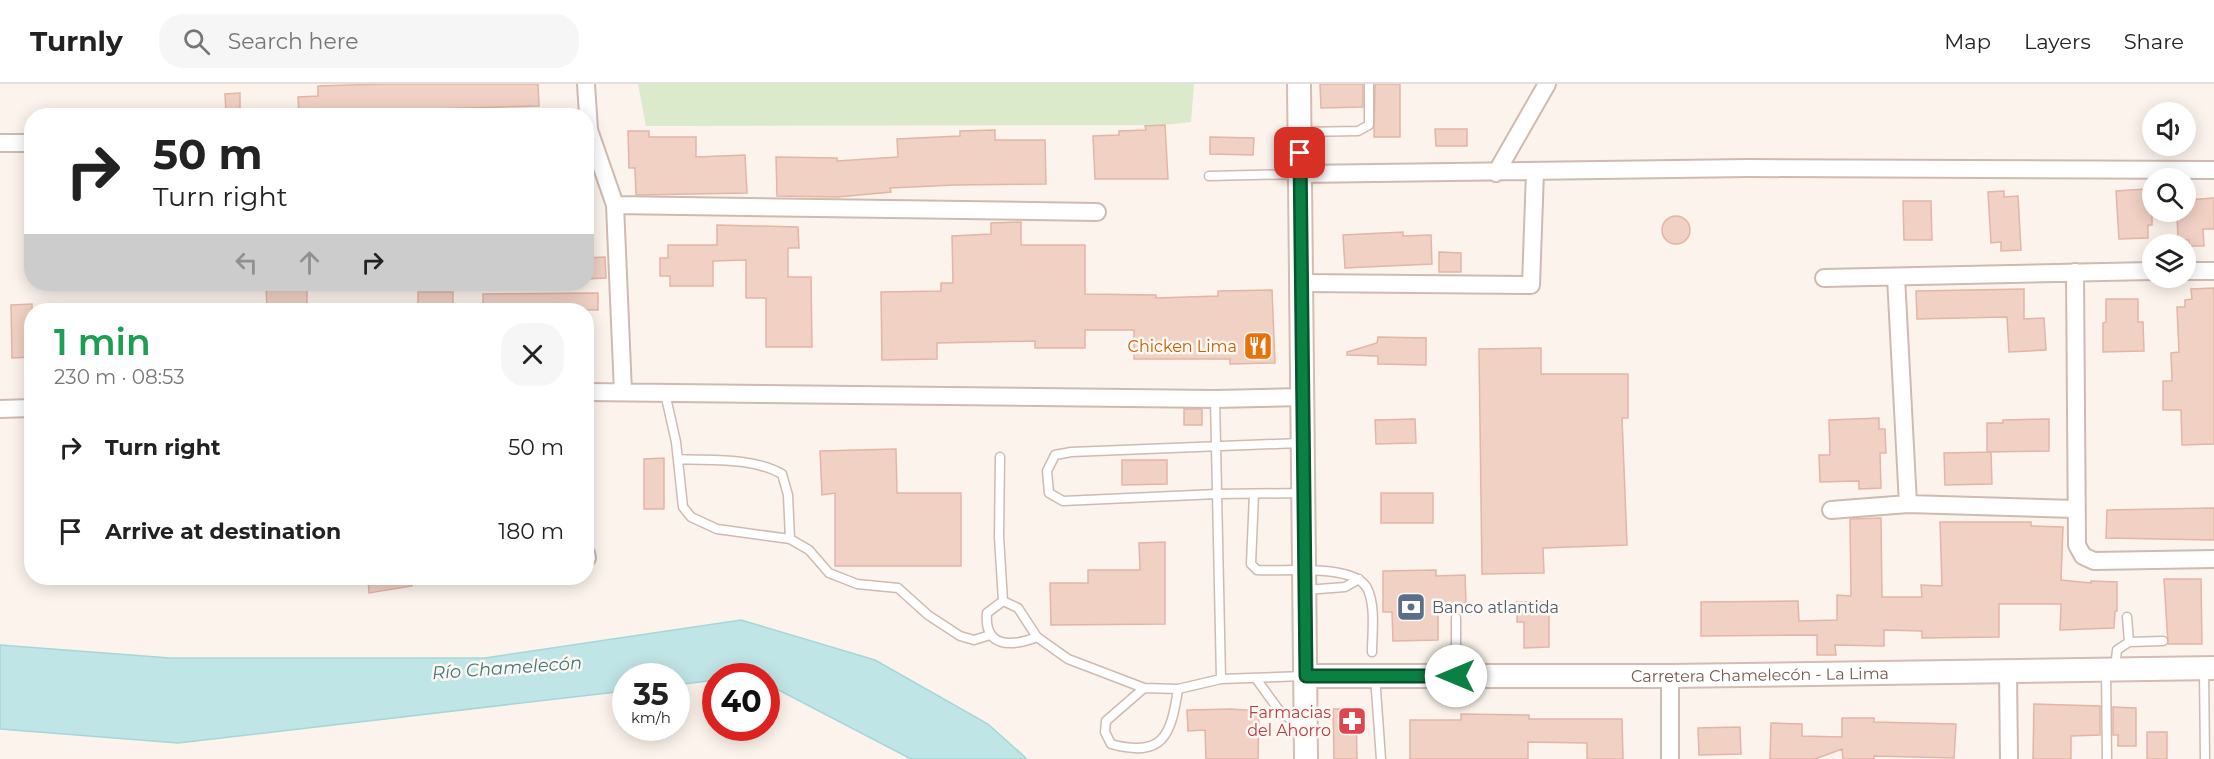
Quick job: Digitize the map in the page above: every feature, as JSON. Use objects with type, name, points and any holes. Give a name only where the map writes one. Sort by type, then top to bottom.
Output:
[{"type":"street","points":[[586,84],[587,108]]},
{"type":"street","points":[[1299,84],[1306,759]]},
{"type":"street","points":[[1496,172],[1547,84]]},
{"type":"street","points":[[0,143],[24,143]]},
{"type":"street","points":[[594,147],[615,206],[623,392]]},
{"type":"street","points":[[1300,174],[1749,168],[2214,170]]},
{"type":"street","points":[[1302,283],[1531,285],[1535,172]]},
{"type":"street","points":[[615,206],[1097,212]]},
{"type":"street","points":[[1824,278],[2142,271]]},
{"type":"street","points":[[2196,271],[2214,271]]},
{"type":"street","points":[[2075,272],[2077,545],[2083,556],[2094,561],[2214,559]]},
{"type":"street","points":[[1896,278],[1908,504]]},
{"type":"street","points":[[594,392],[1215,399],[1303,397]]},
{"type":"street","points":[[0,409],[24,408]]},
{"type":"street","points":[[1831,510],[1908,504],[2076,509]]},
{"type":"street","name":"Carretera Chamelecón - La Lima","points":[[1306,676],[1670,676],[2209,668]]},
{"type":"street","points":[[2008,671],[2009,759]]},
{"type":"street","points":[[1670,676],[1670,759]]},
{"type":"lane","points":[[1299,132],[1358,131],[1369,125],[1369,84]]},
{"type":"lane","points":[[1209,176],[1300,174]]},
{"type":"lane","points":[[665,392],[678,459],[682,507],[691,518],[717,529],[790,540],[808,550],[829,573],[856,584],[898,588],[928,615],[960,636],[975,640],[990,635]]},
{"type":"lane","points":[[1215,399],[1221,679]]},
{"type":"lane","points":[[1304,443],[1071,452],[1056,455],[1047,471],[1048,493],[1063,501],[1217,494],[1304,494]]},
{"type":"lane","points":[[1000,457],[999,537],[1003,602]]},
{"type":"lane","points":[[678,459],[747,463],[770,467],[782,474],[788,495],[790,540]]},
{"type":"lane","points":[[1254,494],[1251,564],[1257,570],[1345,587],[1359,579]]},
{"type":"lane","points":[[1305,581],[1344,573],[1359,579],[1367,589],[1371,611],[1372,652]]},
{"type":"lane","points":[[1003,602],[987,612],[986,626],[990,635],[998,641],[1010,644],[1037,637]]},
{"type":"lane","points":[[1003,602],[1018,608],[1037,637],[1068,659],[1144,688],[1179,689],[1221,679],[1257,680],[1306,676]]},
{"type":"lane","points":[[2127,617],[2129,642]]},
{"type":"lane","points":[[1456,618],[1456,676]]},
{"type":"lane","points":[[2107,759],[2111,670],[2117,650],[2129,642],[2163,641]]},
{"type":"lane","points":[[2205,759],[2209,668]]},
{"type":"lane","points":[[1375,676],[1381,759]]},
{"type":"lane","points":[[1257,680],[1281,713],[1307,728]]},
{"type":"lane","points":[[1144,688],[1106,721],[1105,732],[1111,744],[1132,749],[1147,749],[1160,741],[1173,723],[1179,689]]},
{"type":"green space","points":[[638,84],[1194,84],[1191,122],[1165,125],[646,126]]},
{"type":"water","name":"Río Chamelecón","points":[[741,620],[875,660],[988,724],[1027,759],[911,759],[780,691],[780,663],[702,663],[702,682],[690,683],[690,663],[612,663],[612,693],[178,743],[0,729],[0,645],[170,658],[485,658]]},
{"type":"building","points":[[538,84],[539,106],[299,108],[298,97],[318,96],[318,86]]},
{"type":"building","points":[[1320,84],[1363,84],[1363,107],[1321,108]]},
{"type":"building","points":[[1375,84],[1400,84],[1400,137],[1374,137]]},
{"type":"building","points":[[240,93],[240,108],[226,108],[225,94]]},
{"type":"building","points":[[1165,125],[1168,179],[1095,179],[1093,136],[1119,135],[1119,131],[1146,130],[1145,126]]},
{"type":"building","points":[[1435,129],[1467,129],[1467,146],[1436,146]]},
{"type":"building","points":[[995,130],[995,140],[1045,140],[1046,184],[890,188],[891,192],[838,197],[777,196],[776,157],[837,158],[837,161],[898,157],[897,139],[960,136],[960,131]]},
{"type":"building","points":[[628,131],[649,131],[649,137],[696,137],[696,157],[745,155],[747,193],[636,195],[635,168],[629,168]]},
{"type":"building","points":[[1210,137],[1254,138],[1253,155],[1210,154]]},
{"type":"building","points":[[2142,189],[2142,222],[2152,222],[2152,225],[2148,225],[2148,234],[2142,234],[2142,238],[2119,239],[2116,191]]},
{"type":"building","points":[[2004,191],[2004,197],[2018,196],[2021,250],[2001,251],[2001,242],[1991,243],[1988,192]]},
{"type":"building","points":[[2214,198],[2214,229],[2203,229],[2204,246],[2196,246],[2196,234],[2178,234],[2177,222],[2196,222],[2196,199]]},
{"type":"building","points":[[1903,201],[1931,201],[1932,240],[1904,240]]},
{"type":"building","points":[[1676,216],[1686,220],[1690,230],[1686,240],[1676,244],[1666,240],[1662,230],[1666,220]]},
{"type":"building","points":[[1021,222],[1021,245],[1085,245],[1085,294],[1156,295],[1156,298],[1218,296],[1218,291],[1272,290],[1275,363],[1230,364],[1230,359],[1134,359],[1134,330],[1085,330],[1085,348],[1035,348],[1035,341],[937,343],[937,359],[882,360],[881,292],[941,291],[941,283],[953,283],[952,236],[991,234],[991,223]]},
{"type":"building","points":[[717,225],[798,227],[799,248],[788,248],[788,277],[811,277],[812,347],[766,347],[766,298],[746,298],[746,260],[713,261],[713,286],[670,286],[670,276],[660,276],[660,258],[668,258],[668,245],[717,245]]},
{"type":"building","points":[[1403,232],[1403,236],[1431,235],[1432,264],[1345,268],[1343,235]]},
{"type":"building","points":[[1439,252],[1461,253],[1461,272],[1439,272]]},
{"type":"building","points":[[605,257],[606,278],[594,279],[594,258]]},
{"type":"building","points":[[2214,288],[2214,444],[2182,445],[2181,410],[2163,410],[2163,381],[2172,381],[2171,353],[2179,352],[2177,307],[2185,307],[2185,300],[2192,299],[2191,289]]},
{"type":"building","points":[[2024,289],[2024,319],[2044,318],[2046,350],[2009,352],[2007,317],[1917,319],[1916,291]]},
{"type":"building","points":[[266,291],[307,291],[307,303],[267,303]]},
{"type":"building","points":[[418,292],[453,292],[453,303],[418,303]]},
{"type":"building","points":[[598,293],[598,310],[594,310],[594,303],[483,303],[483,294]]},
{"type":"building","points":[[2106,299],[2138,299],[2138,322],[2143,322],[2144,351],[2103,352]]},
{"type":"building","points":[[24,304],[24,357],[12,358],[11,305]]},
{"type":"building","points":[[1378,337],[1426,338],[1426,365],[1378,364],[1378,356],[1347,355],[1347,352],[1377,343]]},
{"type":"building","points":[[1541,348],[1541,374],[1628,374],[1628,418],[1622,418],[1627,545],[1543,548],[1544,573],[1482,574],[1479,349]]},
{"type":"building","points":[[1184,409],[1202,409],[1202,425],[1184,425]]},
{"type":"building","points":[[1879,418],[1879,429],[1885,429],[1886,453],[1880,453],[1881,488],[1859,489],[1859,481],[1820,482],[1819,455],[1830,455],[1829,420]]},
{"type":"building","points":[[1415,419],[1416,443],[1376,444],[1375,420]]},
{"type":"building","points":[[2049,419],[2049,451],[1987,452],[1987,423],[2003,423],[2003,420]]},
{"type":"building","points":[[896,449],[897,493],[961,493],[961,566],[835,566],[835,493],[822,495],[820,451]]},
{"type":"building","points":[[1991,452],[1992,484],[1945,485],[1944,453]]},
{"type":"building","points":[[664,458],[664,509],[644,509],[644,459]]},
{"type":"building","points":[[1122,460],[1167,460],[1167,484],[1122,485]]},
{"type":"building","points":[[1381,493],[1433,493],[1433,523],[1381,523]]},
{"type":"building","points":[[2214,508],[2214,540],[2106,538],[2107,510]]},
{"type":"building","points":[[1881,518],[1882,597],[1922,597],[1921,585],[1942,586],[1940,522],[2031,522],[2031,526],[2063,527],[2061,580],[2091,583],[2091,581],[2117,582],[2117,611],[2115,611],[2114,628],[2060,630],[2061,604],[1999,604],[1999,637],[1922,638],[1922,631],[1884,630],[1884,646],[1835,645],[1836,655],[1817,655],[1817,635],[1701,636],[1701,602],[1798,601],[1799,621],[1837,620],[1837,595],[1851,596],[1850,519]]},
{"type":"building","points":[[1165,542],[1165,624],[1051,625],[1050,583],[1088,583],[1088,570],[1140,570],[1139,543]]},
{"type":"building","name":"Banco atlantida","points":[[1436,570],[1436,576],[1465,575],[1466,603],[1438,603],[1438,640],[1393,641],[1392,612],[1383,612],[1383,571]]},
{"type":"building","points":[[2164,579],[2201,579],[2202,644],[2168,644]]},
{"type":"building","points":[[368,585],[412,585],[412,586],[369,593]]},
{"type":"building","points":[[1517,602],[1549,602],[1549,647],[1524,648],[1524,622],[1517,622]]},
{"type":"building","points":[[2034,704],[2100,706],[2100,735],[2071,736],[2071,759],[2033,759]]},
{"type":"building","points":[[2113,707],[2136,708],[2136,746],[2118,746],[2118,735],[2113,735]]},
{"type":"building","points":[[1333,709],[1356,709],[1357,759],[1334,759]]},
{"type":"building","points":[[1187,710],[1259,711],[1258,759],[1206,759],[1205,730],[1188,731]]},
{"type":"building","points":[[1461,714],[1529,715],[1529,719],[1622,719],[1623,759],[1587,759],[1587,743],[1528,742],[1528,759],[1410,759],[1410,720],[1461,720]]},
{"type":"building","points":[[1842,718],[1874,718],[1874,722],[1956,724],[1954,758],[1874,756],[1874,759],[1843,759],[1842,749],[1815,759],[1770,759],[1771,723],[1802,724],[1802,736],[1842,737]]},
{"type":"building","points":[[1740,727],[1741,754],[1699,755],[1698,728]]},
{"type":"building","points":[[2147,732],[2167,732],[2167,759],[2147,759]]},
{"type":"place","name":"Chicken Lima","points":[[1258,346]]},
{"type":"place","name":"Banco atlantida","points":[[1411,607]]},
{"type":"place","name":"Farmacias del Ahorro","points":[[1352,721]]},
{"type":"route","points":[[1300,153],[1306,676],[1456,676]]}]
